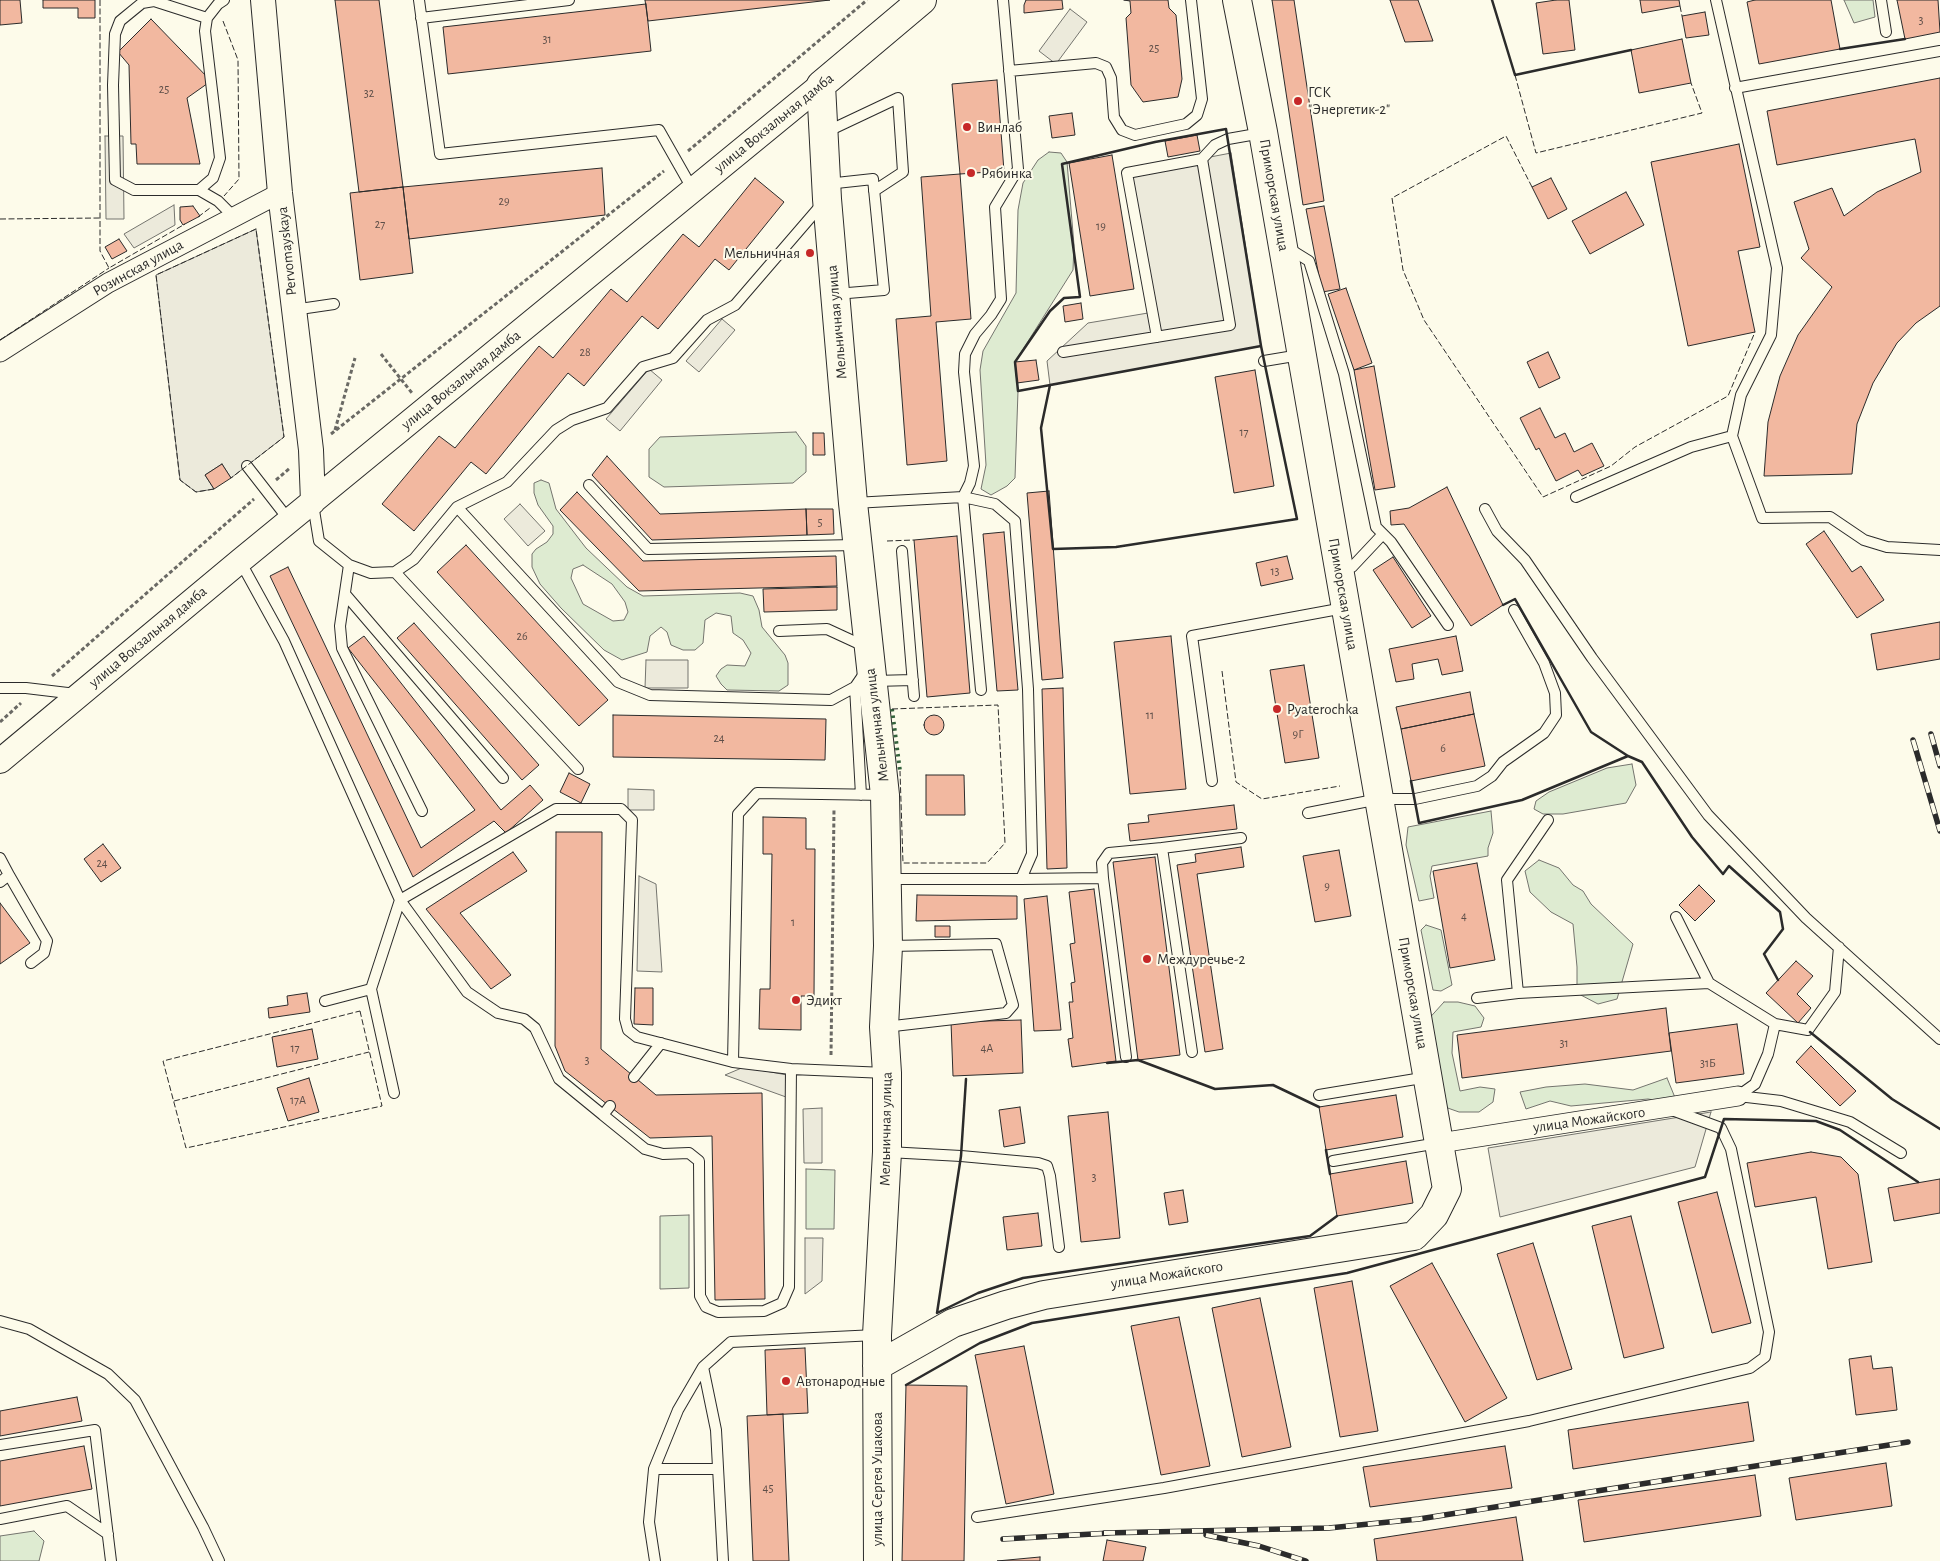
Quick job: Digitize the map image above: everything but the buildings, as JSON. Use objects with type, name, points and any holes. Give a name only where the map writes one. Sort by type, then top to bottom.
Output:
[{"type":"main road","name":"улица Вокзальная дамба","points":[[820,85],[922,0]]},
{"type":"main road","name":"Приморская улица","points":[[1236,0],[1263,132],[1338,570],[1448,1189]]},
{"type":"main road","name":"Мельничная улица","points":[[820,85],[826,192],[867,670],[873,795],[888,879],[888,946],[884,1027],[887,1073],[886,1152],[877,1366]]},
{"type":"main road","name":"улица Можайского","points":[[877,1366],[952,1323],[1044,1295],[1414,1236],[1434,1215],[1448,1189]]},
{"type":"main road","name":"улица Сергея Ушакова","points":[[877,1366],[878,1561]]},
{"type":"street","name":"Pervomayskaya","points":[[263,0],[280,193],[311,450],[313,502]]},
{"type":"street","name":"улица Вокзальная дамба","points":[[0,761],[240,561],[820,85]]},
{"type":"street","name":"Розинская улица","points":[[0,352],[108,284],[233,216],[280,193]]},
{"type":"street","name":"улица Можайского","points":[[1440,1143],[1738,1096]]},
{"type":"lane","points":[[198,190],[213,178],[220,158],[205,31],[207,18],[218,4],[224,0]]},
{"type":"lane","points":[[419,0],[440,154],[659,130],[678,160],[693,190]]},
{"type":"lane","points":[[421,18],[570,0]]},
{"type":"lane","points":[[981,690],[963,496],[970,483],[974,466],[964,372],[965,354],[975,334],[992,315],[1001,299],[995,207],[1018,169],[1003,0]]},
{"type":"lane","points":[[1009,72],[1096,63],[1106,67],[1111,78],[1114,117],[1122,130],[1135,135],[1186,124],[1197,115],[1202,99],[1191,0]]},
{"type":"lane","points":[[1716,0],[1778,268],[1771,335],[1741,395],[1732,436],[1762,518],[1830,517],[1864,540],[1887,548],[1940,550]]},
{"type":"lane","points":[[1881,0],[1886,32]]},
{"type":"lane","points":[[207,18],[154,1],[142,3],[120,21],[115,34],[113,86],[115,180],[134,190],[198,190],[218,201],[233,216]]},
{"type":"lane","points":[[1735,88],[1940,51]]},
{"type":"lane","points":[[823,133],[898,98],[903,172],[874,191]]},
{"type":"lane","points":[[1157,336],[1127,173],[1202,159],[1216,145],[1228,139],[1263,132]]},
{"type":"lane","points":[[1063,352],[1230,325],[1202,159]]},
{"type":"lane","points":[[313,502],[318,541],[349,565],[370,573],[395,572],[414,559],[456,507],[507,482],[556,430],[572,420],[607,408],[643,367],[673,358],[707,320],[735,305],[826,192],[873,180],[884,290],[835,294]]},
{"type":"lane","points":[[1282,245],[1309,261],[1344,374],[1376,527],[1391,542],[1448,625]]},
{"type":"lane","points":[[293,310],[334,304]]},
{"type":"lane","points":[[1264,361],[1301,355]]},
{"type":"lane","points":[[1576,497],[1691,447],[1732,436]]},
{"type":"lane","points":[[247,466],[290,521]]},
{"type":"lane","points":[[589,485],[648,549],[857,545]]},
{"type":"lane","points":[[853,503],[963,496],[995,504],[1015,521],[1028,689],[1032,854],[1021,879]]},
{"type":"lane","points":[[456,507],[618,682],[650,694],[831,700],[867,670]]},
{"type":"lane","points":[[1485,510],[1497,531],[1525,560],[1592,658],[1708,815],[1806,918],[1940,1039]]},
{"type":"lane","points":[[1338,570],[1352,567],[1383,534]]},
{"type":"lane","points":[[902,551],[914,696]]},
{"type":"lane","points":[[240,561],[284,641],[400,900],[467,992],[498,1013],[524,1019],[535,1028],[559,1079],[645,1149],[663,1154],[689,1153],[699,1161],[700,1296],[706,1307],[718,1312],[764,1311],[782,1303],[789,1287],[791,1069]]},
{"type":"lane","points":[[349,565],[340,626],[342,648],[422,812]]},
{"type":"lane","points":[[395,572],[578,769]]},
{"type":"lane","points":[[344,594],[503,778]]},
{"type":"lane","points":[[1212,781],[1192,636],[1345,607]]},
{"type":"lane","points":[[1308,813],[1379,799],[1415,799],[1477,786],[1492,776],[1503,762],[1544,733],[1556,715],[1555,694],[1544,663],[1514,610]]},
{"type":"lane","points":[[779,631],[827,629],[867,670],[913,680]]},
{"type":"lane","points":[[0,688],[79,694]]},
{"type":"lane","points":[[733,1062],[738,814],[757,793],[873,795]]},
{"type":"lane","points":[[394,1093],[370,989],[400,900],[556,809],[621,809],[632,820],[625,1019],[628,1030],[637,1037],[733,1062],[791,1069],[887,1073]]},
{"type":"lane","points":[[1518,993],[1507,880],[1548,820]]},
{"type":"lane","points":[[1126,1057],[1102,864],[1109,854],[1241,838]]},
{"type":"lane","points":[[1162,848],[1192,1052]]},
{"type":"lane","points":[[0,858],[47,941],[44,953],[31,963]]},
{"type":"lane","points":[[0,882],[9,875]]},
{"type":"lane","points":[[888,879],[1104,878]]},
{"type":"lane","points":[[1676,917],[1709,983],[1775,1024],[1808,1030],[1835,992],[1839,947]]},
{"type":"lane","points":[[884,1027],[1006,1013],[1013,1005],[996,944],[888,946]]},
{"type":"lane","points":[[1477,998],[1518,993],[1709,983]]},
{"type":"lane","points":[[324,1001],[370,989]]},
{"type":"lane","points":[[1738,1096],[1755,1084],[1768,1054],[1775,1024]]},
{"type":"lane","points":[[634,1077],[661,1043]]},
{"type":"lane","points":[[1319,1095],[1428,1077]]},
{"type":"lane","points":[[1738,1096],[1781,1101],[1850,1122],[1901,1153]]},
{"type":"lane","points":[[603,1115],[610,1106]]},
{"type":"lane","points":[[977,1517],[1164,1488],[1529,1421],[1750,1368],[1765,1357],[1769,1332],[1731,1149],[1721,1128],[1668,1108]]},
{"type":"lane","points":[[1333,1161],[1440,1143]]},
{"type":"lane","points":[[886,1152],[961,1156],[1038,1163],[1047,1166],[1050,1176],[1059,1247]]},
{"type":"lane","points":[[0,1321],[29,1330],[108,1374],[135,1400],[204,1527],[219,1561]]},
{"type":"lane","points":[[655,1561],[649,1522],[654,1469],[678,1410],[703,1368],[731,1342],[877,1335]]},
{"type":"lane","points":[[703,1368],[716,1430],[723,1561]]},
{"type":"lane","points":[[0,1445],[95,1430],[111,1561]]},
{"type":"lane","points":[[654,1469],[718,1469]]},
{"type":"lane","points":[[0,1519],[67,1506],[108,1534]]},
{"type":"path","points":[[0,722],[311,450],[678,160],[867,0]]},
{"type":"path","points":[[381,354],[426,409]]},
{"type":"path","points":[[334,431],[355,358]]},
{"type":"path","points":[[831,1071],[834,795]]},
{"type":"green space","points":[[1844,0],[1873,0],[1875,17],[1854,23]]},
{"type":"green space","points":[[1049,152],[1061,153],[1067,162],[1074,245],[1073,270],[1015,362],[1018,391],[1015,478],[1007,486],[991,495],[981,489],[986,465],[980,370],[983,351],[1016,293],[1018,210],[1023,183],[1038,160]]},
{"type":"green space","points":[[796,432],[806,446],[806,472],[793,483],[664,487],[649,477],[649,449],[660,437]]},
{"type":"green space","points":[[541,480],[549,483],[556,509],[586,548],[627,587],[643,596],[740,593],[753,596],[759,610],[762,627],[785,655],[788,663],[788,685],[779,691],[727,690],[721,684],[716,676],[721,669],[727,665],[745,666],[751,653],[743,640],[733,633],[731,616],[716,613],[705,620],[703,643],[695,650],[683,650],[671,645],[667,632],[661,627],[650,636],[647,652],[622,660],[604,650],[561,608],[540,584],[532,567],[532,554],[547,542],[553,534],[553,526],[538,505],[534,493],[534,483]],"holes":[[[583,565],[612,584],[625,602],[628,612],[624,620],[613,621],[583,604],[571,578],[573,569]]]},
{"type":"green space","points":[[1632,764],[1636,785],[1626,803],[1563,814],[1543,814],[1534,809],[1536,801],[1549,792],[1607,768]]},
{"type":"green space","points":[[1491,811],[1493,833],[1488,848],[1488,856],[1432,866],[1430,876],[1434,898],[1419,901],[1406,845],[1408,827]]},
{"type":"green space","points":[[1539,860],[1559,868],[1573,885],[1583,891],[1591,904],[1633,944],[1617,999],[1598,1004],[1577,993],[1577,967],[1573,924],[1551,912],[1530,892],[1525,871]]},
{"type":"green space","points":[[1426,925],[1441,930],[1452,985],[1441,991],[1433,990],[1421,930]]},
{"type":"green space","points":[[1444,1002],[1458,1002],[1475,1006],[1484,1018],[1481,1027],[1453,1032],[1452,1053],[1460,1091],[1480,1087],[1495,1089],[1493,1102],[1479,1112],[1459,1112],[1442,1106],[1425,1023]]},
{"type":"green space","points":[[1667,1078],[1676,1100],[1659,1101],[1648,1099],[1571,1106],[1550,1101],[1526,1109],[1520,1092],[1546,1087],[1585,1084],[1633,1090]]},
{"type":"green space","points":[[806,1169],[835,1170],[834,1229],[806,1229]]},
{"type":"green space","points":[[689,1215],[689,1288],[660,1289],[660,1216]]},
{"type":"green space","points":[[34,1531],[44,1541],[39,1561],[0,1561],[0,1536]]},
{"type":"shaded area","points":[[1070,9],[1087,22],[1056,64],[1039,51]]},
{"type":"shaded area","points":[[105,136],[123,136],[124,219],[106,219]]},
{"type":"shaded area","points":[[1231,153],[1261,346],[1050,385],[1047,361],[1088,323],[1154,312],[1127,173]]},
{"type":"shaded area","points":[[174,205],[175,225],[134,248],[124,234]]},
{"type":"shaded area","points":[[256,229],[284,437],[231,478],[222,464],[205,475],[214,489],[196,492],[180,480],[156,275]]},
{"type":"shaded area","points":[[722,319],[735,330],[699,372],[686,361]]},
{"type":"shaded area","points":[[649,369],[662,380],[620,431],[606,419]]},
{"type":"shaded area","points":[[520,504],[545,531],[528,546],[504,519]]},
{"type":"shaded area","points":[[646,660],[688,660],[688,688],[645,688]]},
{"type":"shaded area","points":[[628,789],[654,790],[654,810],[628,810]]},
{"type":"shaded area","points":[[639,876],[656,884],[662,972],[637,971]]},
{"type":"shaded area","points":[[744,1067],[787,1075],[786,1097],[725,1075]]},
{"type":"shaded area","points":[[822,1108],[822,1163],[804,1163],[803,1109]]},
{"type":"shaded area","points":[[1711,1112],[1695,1167],[1500,1217],[1488,1148]]},
{"type":"shaded area","points":[[805,1238],[823,1238],[822,1281],[805,1294]]},
{"type":"railway","points":[[1931,734],[1940,766]]},
{"type":"railway","points":[[1913,740],[1940,831]]},
{"type":"railway","points":[[1104,1533],[1329,1528],[1419,1519],[1908,1442]]},
{"type":"railway","points":[[1003,1539],[1111,1533]]},
{"type":"railway","points":[[1206,1535],[1259,1546],[1306,1561]]},
{"type":"hedge","points":[[892,709],[900,771]]},
{"type":"fence","points":[[100,0],[100,251],[109,268],[185,224]]},
{"type":"fence","points":[[1680,6],[1682,16]]},
{"type":"fence","points":[[223,21],[238,60],[239,179],[224,196]]},
{"type":"fence","points":[[1515,75],[1536,153],[1702,113],[1691,83]]},
{"type":"fence","points":[[1532,187],[1506,136],[1392,198],[1403,270],[1424,320],[1543,497],[1611,466],[1635,447],[1728,396],[1755,332]]},
{"type":"fence","points":[[198,217],[210,208]]},
{"type":"fence","points":[[0,219],[100,218]]},
{"type":"fence","points":[[214,489],[196,492],[180,480],[156,275],[256,229],[284,437],[231,478]]},
{"type":"fence","points":[[0,340],[109,268]]},
{"type":"fence","points":[[887,541],[914,540]]},
{"type":"fence","points":[[1222,671],[1236,782],[1262,799],[1340,786]]},
{"type":"fence","points":[[892,709],[998,705],[1005,843],[987,863],[903,863],[900,771]]},
{"type":"fence","points":[[360,1011],[382,1106],[186,1148],[163,1061],[360,1011]]},
{"type":"fence","points":[[174,1101],[369,1052]]},
{"type":"wall","points":[[1492,0],[1515,75],[1631,50]]},
{"type":"wall","points":[[1840,49],[1905,39]]},
{"type":"wall","points":[[1226,129],[1261,346],[1018,391],[1015,362],[1050,311],[1064,298],[1080,297],[1062,164],[1155,142],[1226,129]]},
{"type":"wall","points":[[1261,346],[1297,519],[1116,547],[1053,549],[1041,428],[1050,385],[1261,346]]},
{"type":"wall","points":[[1503,605],[1515,599],[1591,732],[1628,756],[1642,762],[1692,837],[1723,874],[1729,866],[1780,912],[1783,929],[1764,954],[1778,980]]},
{"type":"wall","points":[[1411,781],[1419,823],[1522,800],[1628,756]]},
{"type":"wall","points":[[1810,1032],[1892,1099],[1940,1129]]},
{"type":"wall","points":[[1107,1063],[1138,1060],[1215,1089],[1273,1085],[1319,1107]]},
{"type":"wall","points":[[966,1079],[961,1156],[937,1313],[978,1293],[1023,1278],[1310,1236],[1337,1216]]},
{"type":"wall","points":[[906,1385],[980,1343],[1032,1323],[1347,1273],[1705,1177],[1724,1119],[1816,1121],[1840,1130],[1918,1182]]},
{"type":"wall","points":[[1326,1150],[1330,1174]]},
{"type":"place","name":"ГСК \"Энергетик-2\"","points":[[1298,101]]},
{"type":"place","name":"Винлаб","points":[[967,127]]},
{"type":"place","name":"Рябинка","points":[[971,173]]},
{"type":"place","name":"Мельничная","points":[[810,253]]},
{"type":"place","name":"Pyaterochka","points":[[1277,709]]},
{"type":"place","name":"Междуречье-2","points":[[1147,959]]},
{"type":"place","name":"Эдикт","points":[[796,1000]]},
{"type":"place","name":"Автонародные","points":[[786,1381]]}]
